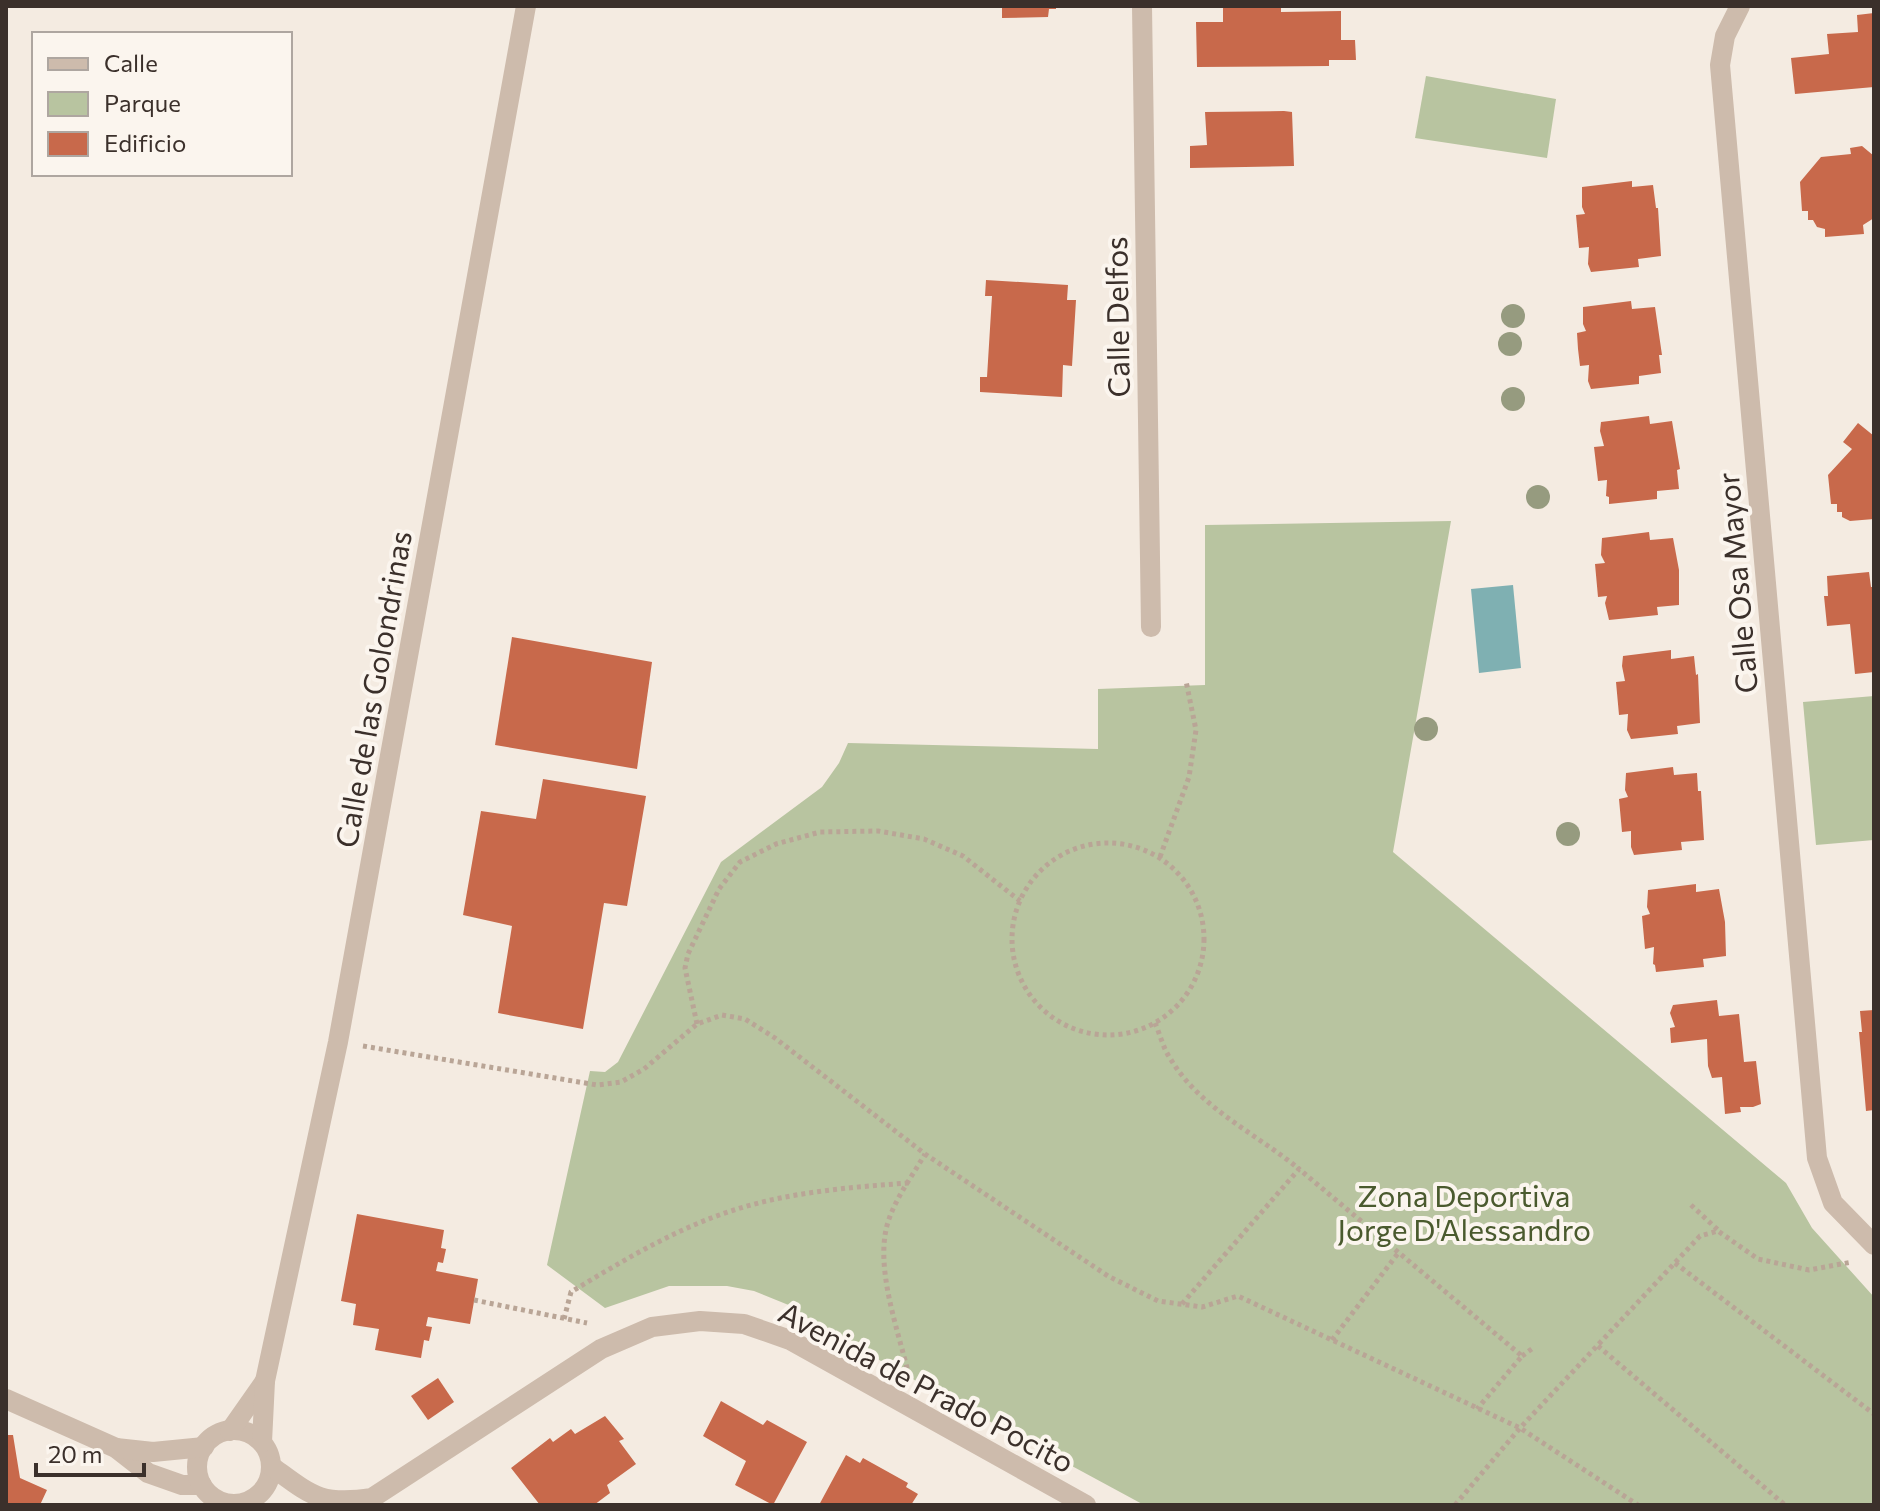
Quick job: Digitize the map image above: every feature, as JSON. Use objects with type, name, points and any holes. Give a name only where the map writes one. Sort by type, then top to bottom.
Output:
[{"type":"street","name":"Calle de las Golondrinas","points":[[262,1442],[265,1381],[338,1042],[526,6]]},
{"type":"street","name":"Calle Delfos","points":[[1142,6],[1151,627]]},
{"type":"street","name":"Calle Osa Mayor","points":[[1740,6],[1725,36],[1720,65],[1817,1158],[1833,1203],[1874,1245]]},
{"type":"street","name":"Avenida de Prado Pocito","points":[[271,1466],[315,1496],[341,1503],[372,1498],[601,1349],[652,1327],[700,1321],[744,1324],[790,1340],[1086,1505]]},
{"type":"street","name":"Calle de las Golondrinas","points":[[230,1431],[265,1381]]},
{"type":"street","points":[[6,1399],[116,1448],[148,1473],[182,1485],[202,1485]]},
{"type":"street","points":[[230,1431],[242,1431],[262,1442],[271,1466],[266,1496],[243,1503],[219,1503],[202,1485],[198,1472],[198,1459],[204,1447],[220,1433],[230,1431]]},
{"type":"street","points":[[116,1448],[153,1452],[204,1447]]},
{"type":"path","points":[[1160,857],[1189,777],[1196,730],[1186,681]]},
{"type":"path","points":[[697,1024],[685,968],[688,954],[719,889],[740,862],[776,844],[820,832],[878,831],[924,839],[963,856],[1020,901]]},
{"type":"path","points":[[1115,842],[1138,847],[1160,857],[1177,871],[1191,889],[1205,930],[1204,953],[1198,974],[1187,994],[1173,1011],[1133,1033],[1109,1036],[1085,1033],[1063,1025],[1044,1011],[1028,992],[1017,971],[1012,948],[1013,924],[1031,880],[1048,863],[1080,847],[1115,842]]},
{"type":"path","points":[[338,1042],[597,1085],[621,1082],[644,1069],[697,1024],[722,1015],[745,1019],[775,1038],[925,1154],[1108,1276],[1158,1301],[1202,1307],[1238,1296],[1520,1428],[1638,1505]]},
{"type":"path","points":[[1155,1023],[1170,1059],[1191,1085],[1233,1122],[1299,1169],[1522,1356]]},
{"type":"path","points":[[910,1383],[885,1274],[882,1247],[890,1217],[925,1154]]},
{"type":"path","points":[[1182,1304],[1299,1169]]},
{"type":"path","points":[[564,1319],[571,1292],[638,1251],[734,1209],[835,1188],[909,1183]]},
{"type":"path","points":[[1691,1205],[1718,1231],[1758,1259],[1809,1270],[1859,1261]]},
{"type":"path","points":[[1455,1505],[1520,1428],[1700,1236],[1718,1231]]},
{"type":"path","points":[[1332,1340],[1399,1252]]},
{"type":"path","points":[[1675,1263],[1874,1414]]},
{"type":"path","points":[[474,1300],[594,1325]]},
{"type":"path","points":[[1598,1346],[1785,1505]]},
{"type":"path","points":[[1477,1409],[1522,1356],[1533,1348]]},
{"type":"green space","points":[[1426,76],[1556,99],[1547,158],[1415,138]]},
{"type":"green space","name":"Zona Deportiva Jorge D'Alessandro","points":[[1451,521],[1393,852],[1786,1183],[1812,1228],[1874,1297],[1874,1505],[1144,1505],[939,1394],[816,1324],[791,1306],[754,1291],[727,1286],[669,1286],[605,1308],[547,1265],[590,1071],[605,1072],[618,1062],[721,862],[822,787],[839,763],[848,743],[1098,749],[1098,689],[1205,685],[1205,525]]},
{"type":"green space","points":[[1874,696],[1874,840],[1816,845],[1803,702]]},
{"type":"water","points":[[1513,585],[1521,668],[1479,673],[1471,589]]},
{"type":"building","points":[[1002,6],[1056,6],[1056,9],[1049,9],[1048,17],[1002,18]]},
{"type":"building","points":[[1223,6],[1281,6],[1281,12],[1341,11],[1341,40],[1355,40],[1356,60],[1329,60],[1329,66],[1197,67],[1196,22],[1223,22]]},
{"type":"building","points":[[1874,13],[1874,87],[1795,94],[1791,58],[1829,54],[1827,34],[1858,32],[1857,15]]},
{"type":"building","points":[[1205,112],[1292,112],[1294,166],[1190,168],[1190,146],[1207,145]]},
{"type":"building","points":[[1862,146],[1874,156],[1874,218],[1863,225],[1864,234],[1825,237],[1825,229],[1808,220],[1808,211],[1802,211],[1800,182],[1821,157],[1851,154],[1850,148]]},
{"type":"building","points":[[1632,181],[1632,187],[1653,185],[1661,256],[1638,259],[1639,267],[1591,272],[1589,247],[1579,248],[1576,215],[1585,214],[1582,187]]},
{"type":"building","points":[[986,280],[1068,285],[1067,300],[1076,300],[1072,366],[1063,365],[1062,397],[980,392],[980,377],[987,377],[992,296],[985,296]]},
{"type":"building","points":[[1631,301],[1632,309],[1655,307],[1662,355],[1659,355],[1661,373],[1639,376],[1639,384],[1591,389],[1589,365],[1580,366],[1578,349],[1577,333],[1586,331],[1583,307]]},
{"type":"building","points":[[1649,416],[1650,424],[1672,421],[1680,469],[1677,470],[1679,489],[1657,491],[1657,499],[1609,504],[1607,480],[1598,481],[1594,447],[1604,446],[1601,422]]},
{"type":"building","points":[[1858,423],[1874,436],[1874,519],[1850,521],[1842,517],[1842,512],[1837,512],[1837,504],[1831,504],[1828,475],[1852,449],[1843,442]]},
{"type":"building","points":[[1649,532],[1650,540],[1673,538],[1679,570],[1679,605],[1657,607],[1658,615],[1609,620],[1605,603],[1607,596],[1598,597],[1595,564],[1605,563],[1601,555],[1602,538]]},
{"type":"building","points":[[1869,572],[1871,587],[1874,587],[1874,672],[1855,674],[1850,624],[1827,626],[1824,596],[1828,596],[1827,576]]},
{"type":"building","points":[[512,637],[652,662],[637,769],[495,745]]},
{"type":"building","points":[[1671,650],[1671,659],[1694,656],[1700,723],[1677,726],[1678,734],[1631,739],[1627,730],[1628,714],[1619,715],[1616,682],[1625,681],[1623,656]]},
{"type":"building","points":[[1673,767],[1674,775],[1697,773],[1704,840],[1681,842],[1682,850],[1634,855],[1631,831],[1622,832],[1619,799],[1628,797],[1625,790],[1626,773]]},
{"type":"building","points":[[543,779],[646,796],[627,906],[604,903],[583,1029],[498,1013],[512,926],[463,915],[481,811],[536,819]]},
{"type":"building","points":[[1696,884],[1696,892],[1719,889],[1725,922],[1726,956],[1703,959],[1704,967],[1656,972],[1654,947],[1645,949],[1642,916],[1650,914],[1647,907],[1648,890]]},
{"type":"building","points":[[1717,1000],[1719,1016],[1739,1014],[1744,1062],[1756,1061],[1761,1104],[1740,1107],[1741,1112],[1725,1114],[1722,1077],[1712,1078],[1708,1066],[1707,1039],[1671,1043],[1670,1028],[1675,1027],[1670,1013],[1673,1005]]},
{"type":"building","points":[[1874,1010],[1874,1110],[1866,1111],[1860,1011]]},
{"type":"building","points":[[357,1214],[444,1230],[441,1248],[446,1249],[443,1263],[438,1262],[436,1271],[478,1279],[470,1324],[428,1317],[426,1326],[432,1327],[429,1341],[424,1340],[421,1358],[375,1350],[379,1329],[353,1325],[356,1304],[341,1301]]},
{"type":"building","points":[[438,1378],[454,1402],[428,1420],[411,1396]]},
{"type":"building","points":[[721,1401],[763,1425],[767,1420],[807,1442],[773,1505],[735,1485],[746,1461],[703,1436]]},
{"type":"building","points":[[605,1416],[624,1439],[619,1441],[636,1464],[607,1485],[610,1493],[594,1505],[540,1505],[511,1468],[550,1438],[553,1442],[571,1429],[575,1434]]},
{"type":"building","points":[[6,1435],[13,1435],[20,1478],[47,1490],[40,1505],[6,1505]]},
{"type":"building","points":[[846,1455],[860,1463],[863,1458],[908,1483],[906,1487],[918,1494],[911,1505],[819,1505]]}]
